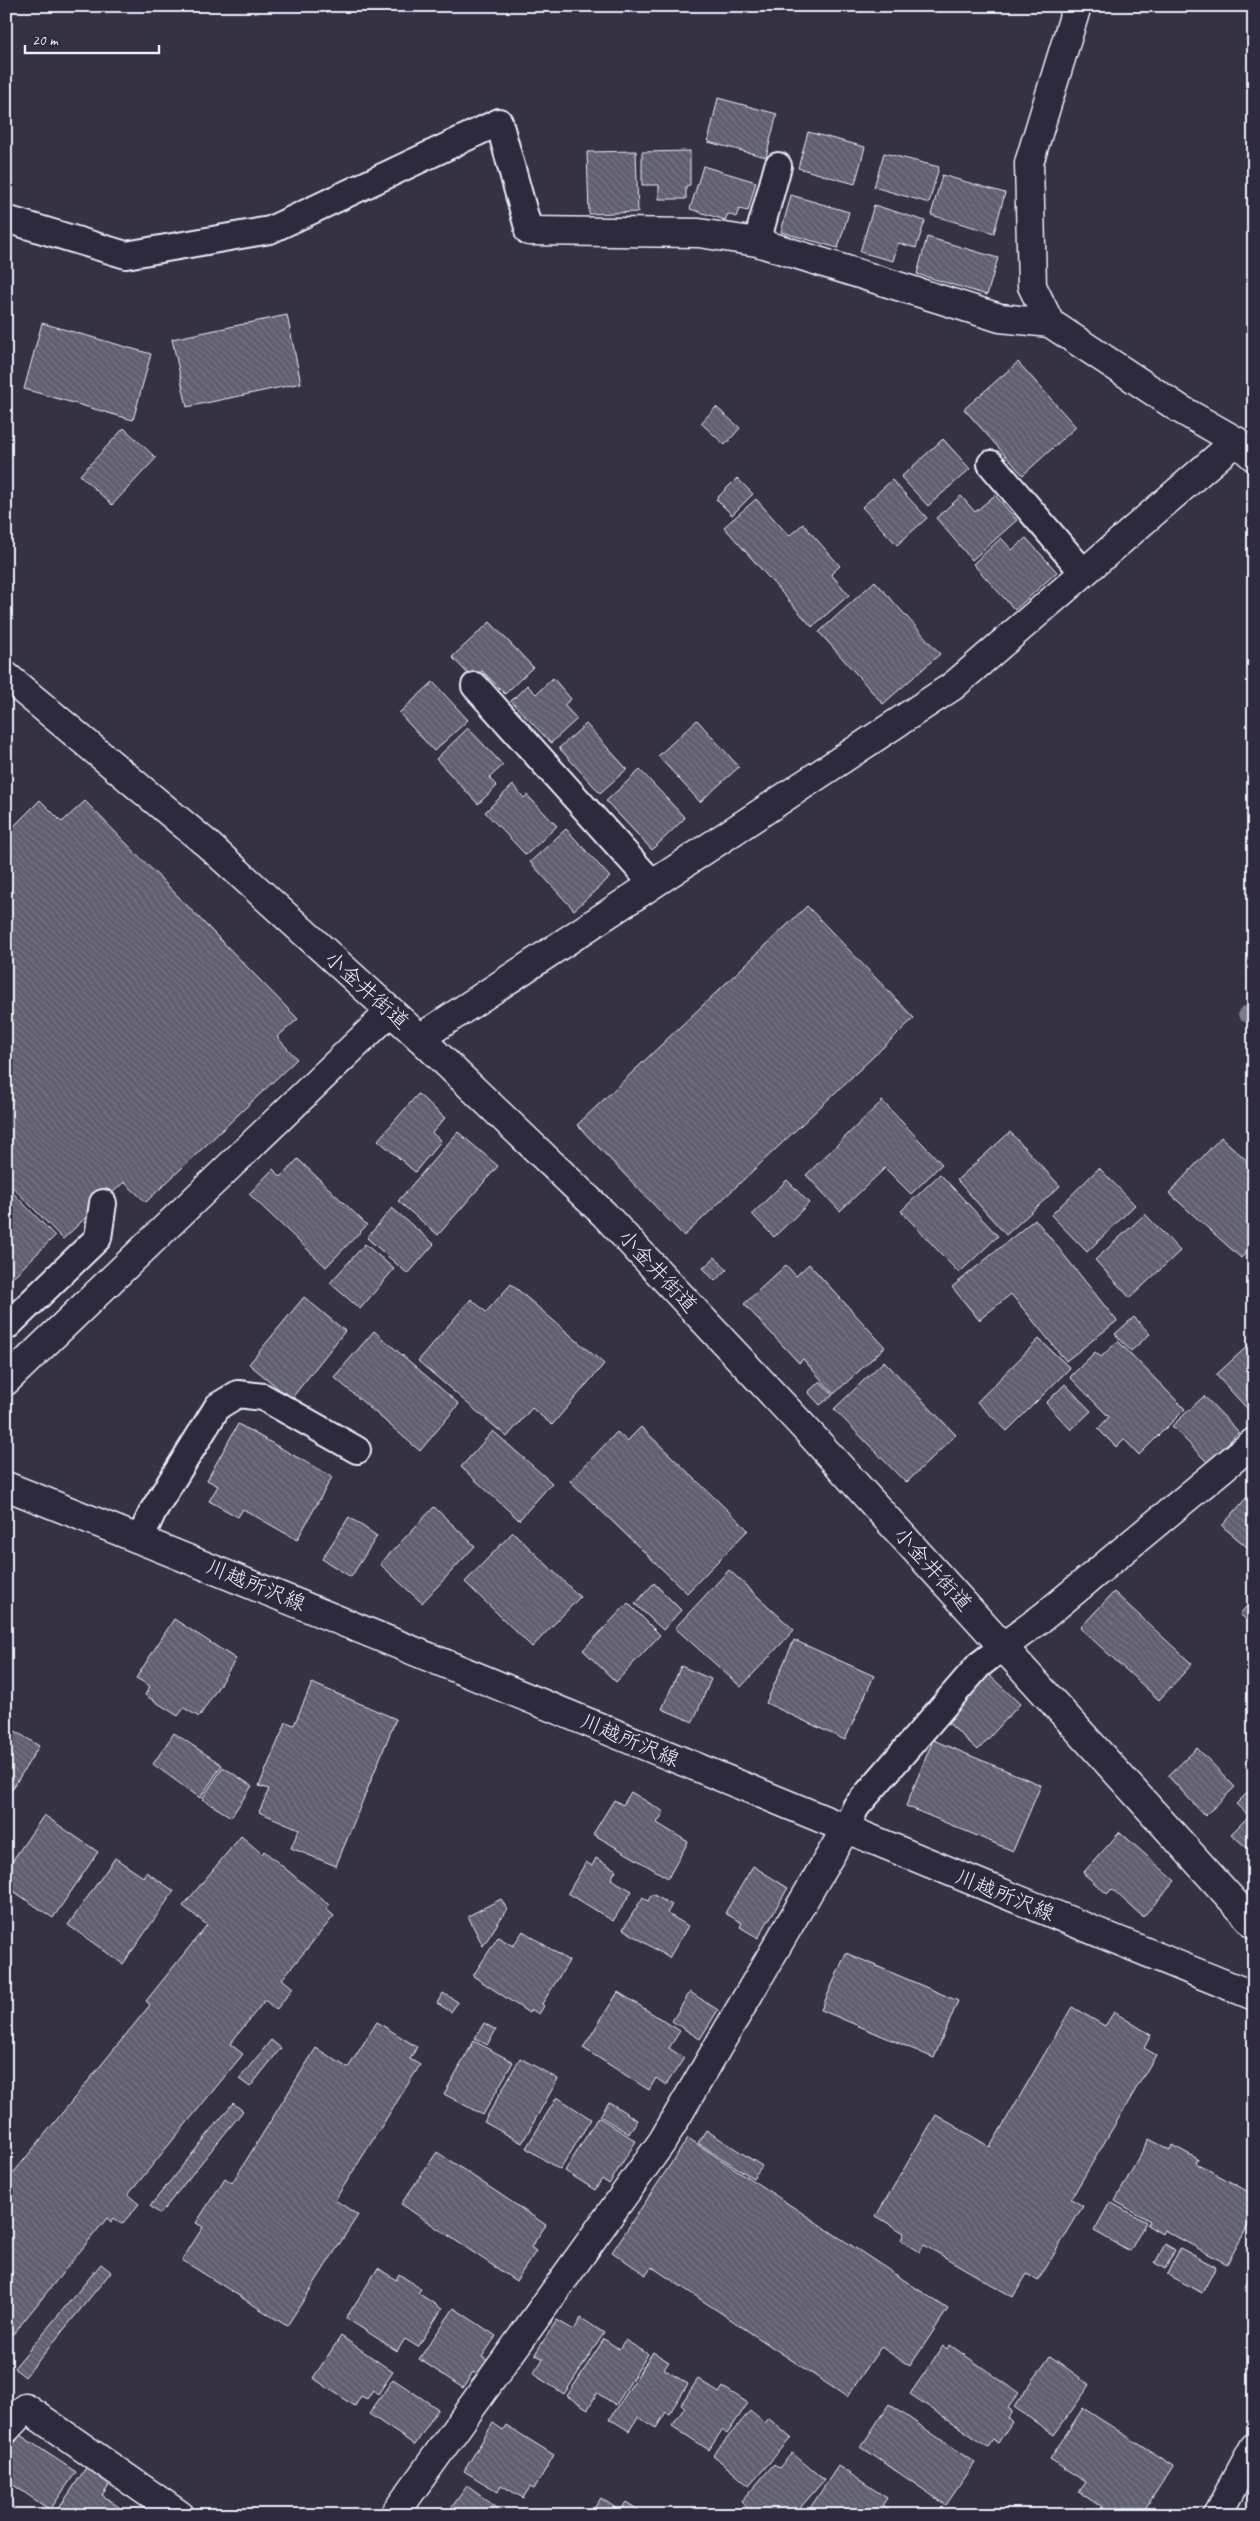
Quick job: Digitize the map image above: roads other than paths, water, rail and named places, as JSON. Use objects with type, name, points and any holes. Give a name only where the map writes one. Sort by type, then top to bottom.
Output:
[{"type":"street","points":[[1050,322],[1032,286],[1029,163],[1077,6]]},
{"type":"street","points":[[420,1038],[953,686],[1084,573],[1245,449],[1180,409],[1050,322],[1000,318],[757,242],[699,233],[529,231]]},
{"type":"street","name":"小金井街道","points":[[6,676],[206,843],[420,1038],[604,1214],[813,1437],[1254,1924]]},
{"type":"street","points":[[6,1381],[391,1011]]},
{"type":"street","points":[[1004,1646],[1043,1617],[1254,1442]]},
{"type":"street","name":"川越所沢線","points":[[6,1486],[281,1595],[845,1830],[1254,1996]]},
{"type":"street","points":[[394,2515],[662,2142],[845,1830]]},
{"type":"street","points":[[6,2429],[26,2408],[180,2515]]},
{"type":"street","points":[[1217,2515],[1254,2447]]},
{"type":"lane","points":[[6,219],[126,255],[270,230],[498,122],[529,231]]},
{"type":"lane","points":[[757,242],[778,166]]},
{"type":"lane","points":[[991,464],[1084,573]]},
{"type":"lane","points":[[475,686],[653,884]]},
{"type":"lane","points":[[6,1327],[98,1238],[102,1203]]},
{"type":"lane","points":[[140,1539],[153,1511],[218,1406],[238,1394],[263,1397],[357,1450]]},
{"type":"lane","points":[[845,1830],[862,1799],[979,1665],[1004,1646]]}]
